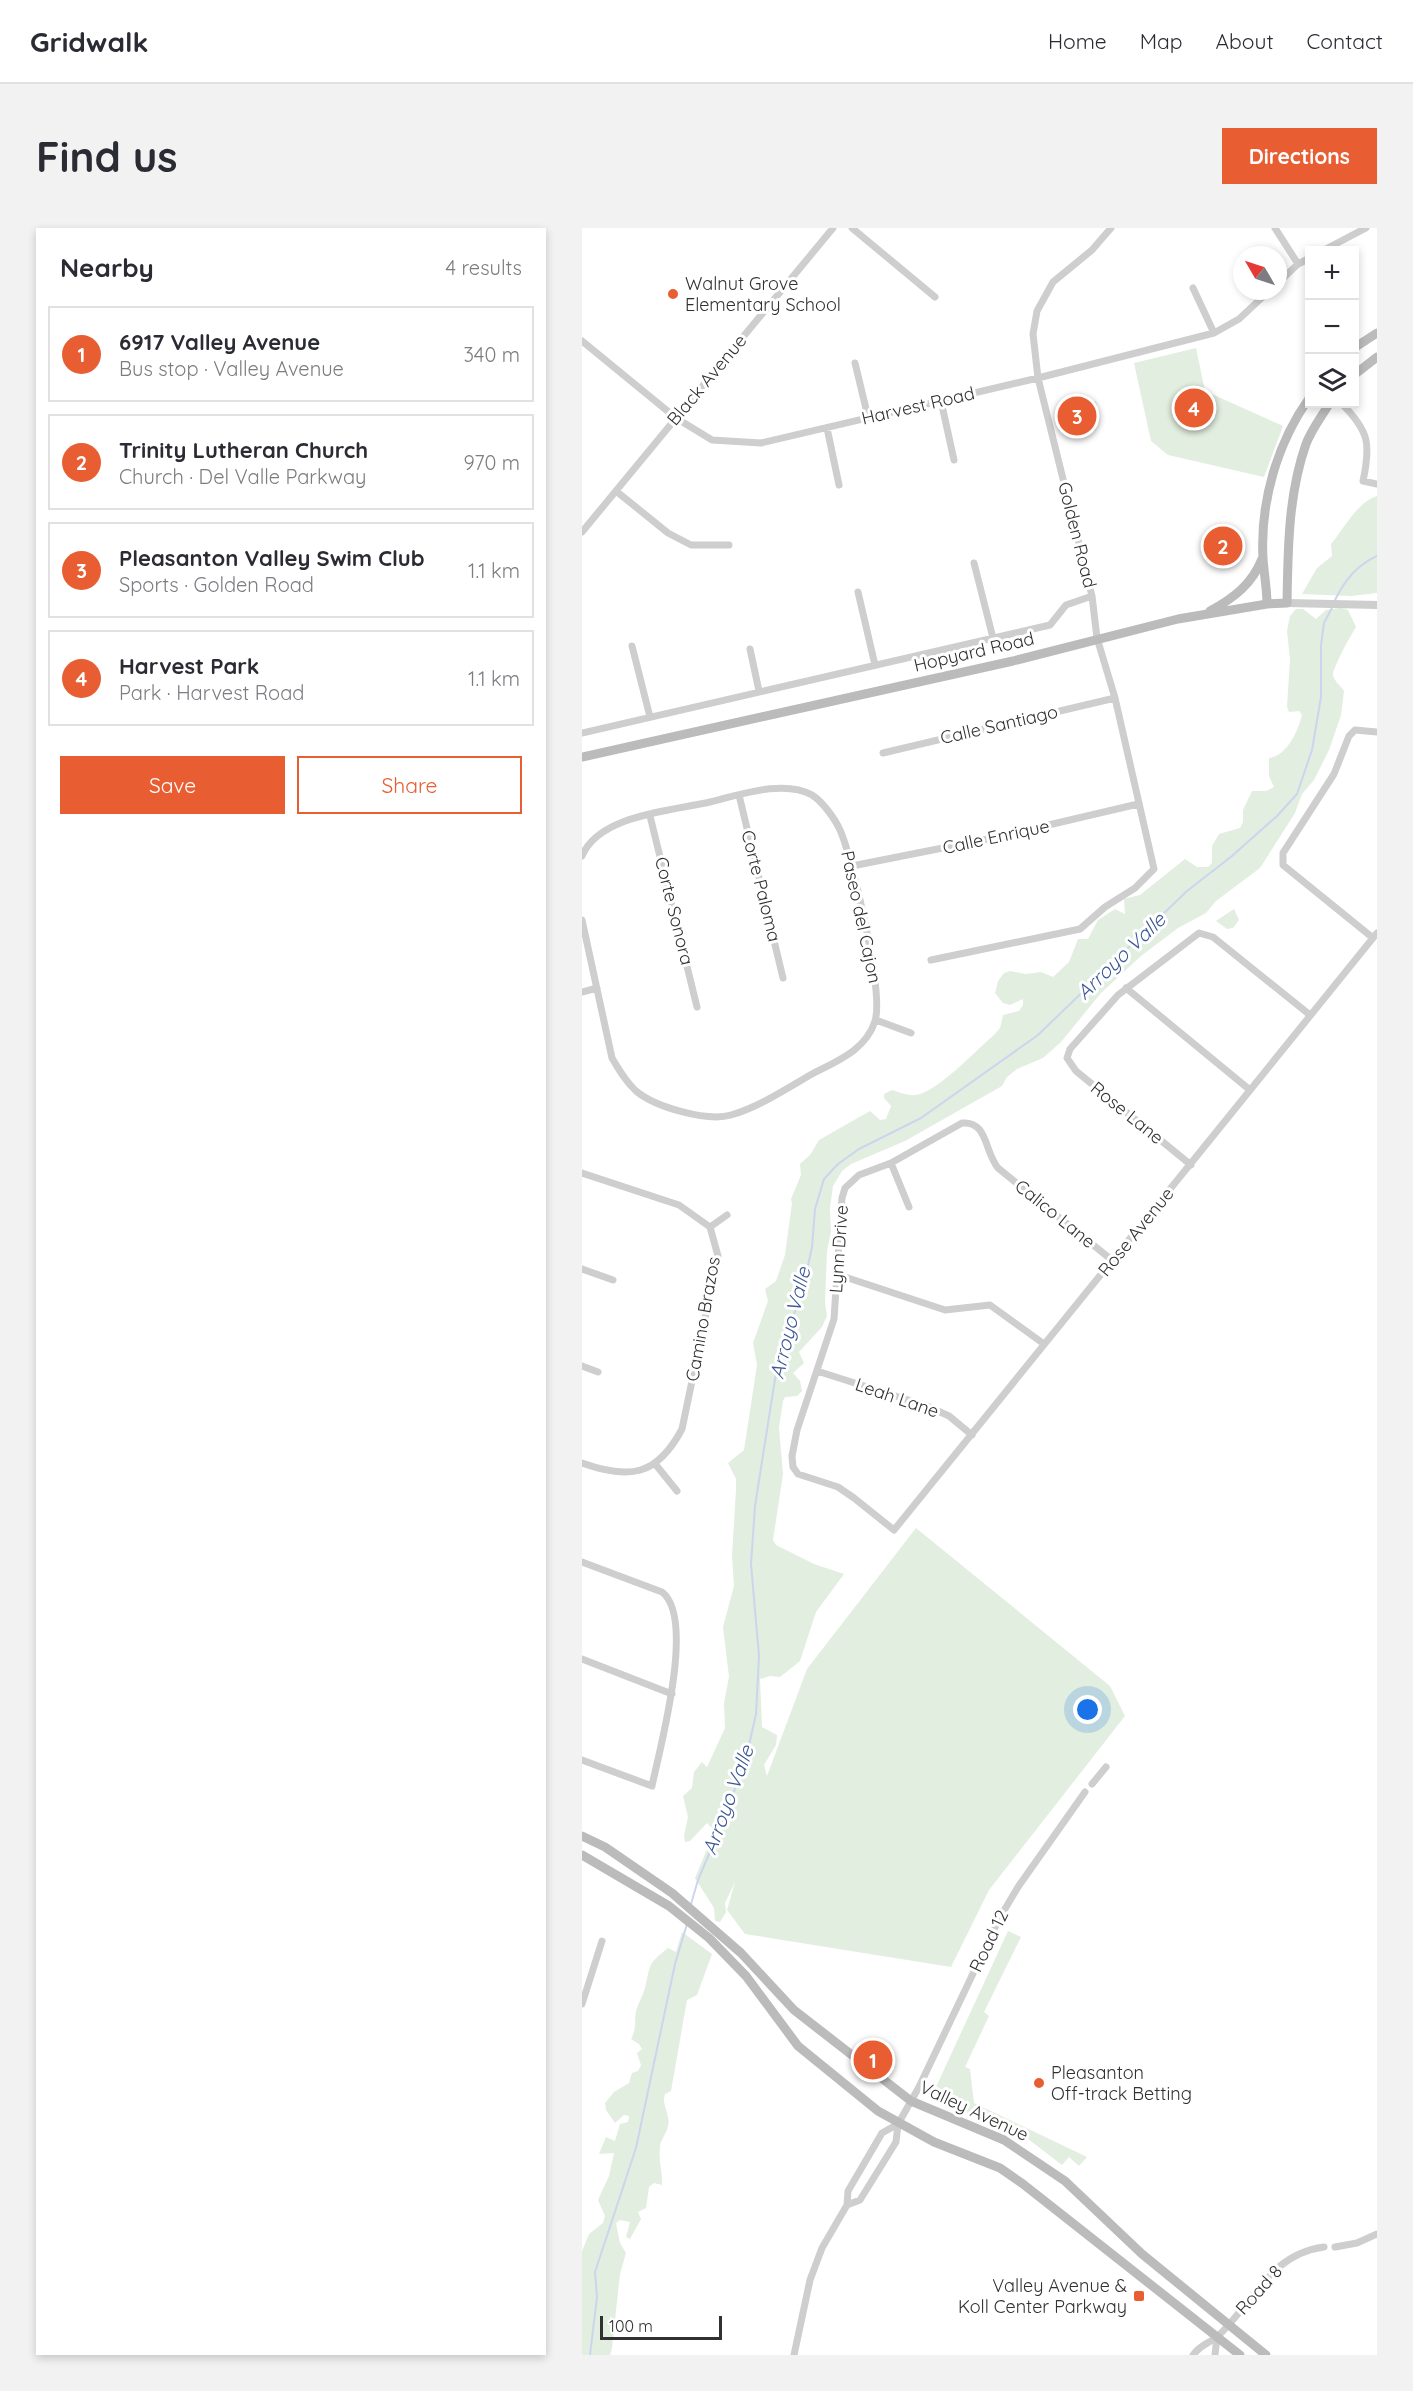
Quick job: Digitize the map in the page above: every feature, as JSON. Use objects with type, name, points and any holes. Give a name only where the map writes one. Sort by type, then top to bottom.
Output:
[{"type":"main road","points":[[1359,345],[1377,333]]},
{"type":"main road","points":[[1359,371],[1377,357]]},
{"type":"main road","points":[[1267,604],[1263,556],[1268,497],[1275,468],[1289,430],[1305,405]]},
{"type":"main road","points":[[1287,603],[1288,530],[1296,485],[1307,442],[1327,408]]},
{"type":"main road","points":[[1201,615],[1239,592],[1251,581],[1263,556]]},
{"type":"main road","name":"Hopyard Road","points":[[582,757],[1012,661],[1097,638],[1201,615],[1287,603]]},
{"type":"main road","name":"Valley Avenue","points":[[582,1836],[605,1847],[672,1893],[712,1927],[794,2010],[911,2101],[1004,2140],[1065,2181],[1142,2254],[1266,2355]]},
{"type":"main road","points":[[582,1855],[669,1906],[709,1938],[746,1976],[798,2046],[837,2079],[898,2124],[934,2142],[991,2164],[1023,2184],[1240,2355]]},
{"type":"street","name":"Black Avenue","points":[[582,532],[833,228]]},
{"type":"street","points":[[852,228],[935,297]]},
{"type":"street","name":"Golden Road","points":[[931,960],[1080,928],[1105,906],[1136,888],[1154,869],[1115,698],[1097,638],[1092,596],[1038,378],[1033,334],[1043,297],[1053,282],[1092,250],[1112,228]]},
{"type":"street","points":[[1275,228],[1299,264]]},
{"type":"street","points":[[1332,246],[1366,228]]},
{"type":"street","points":[[1287,275],[1305,261]]},
{"type":"street","points":[[1193,288],[1214,333]]},
{"type":"street","name":"Harvest Road","points":[[582,341],[676,418],[712,440],[761,443],[1038,378],[1214,333],[1239,319],[1259,300]]},
{"type":"street","points":[[855,363],[868,417]]},
{"type":"street","points":[[941,401],[954,460]]},
{"type":"street","points":[[1346,408],[1361,422],[1365,434],[1369,452],[1363,481],[1377,484]]},
{"type":"street","points":[[827,428],[839,485]]},
{"type":"street","points":[[616,491],[668,533],[691,545],[729,545]]},
{"type":"street","points":[[974,563],[993,638]]},
{"type":"street","points":[[858,592],[875,665]]},
{"type":"street","name":"Hopyard Road","points":[[582,733],[1050,625],[1066,605],[1092,596]]},
{"type":"street","name":"Hopyard Road","points":[[1287,603],[1376,605]]},
{"type":"street","points":[[632,646],[650,717]]},
{"type":"street","points":[[750,649],[759,692]]},
{"type":"street","name":"Calle Santiago","points":[[883,753],[1115,698]]},
{"type":"street","points":[[1375,936],[1283,864],[1283,853],[1334,774],[1349,736],[1355,730],[1377,732]]},
{"type":"street","name":"Paseo del Cajon","points":[[582,856],[586,846],[603,830],[622,821],[739,795],[785,788],[812,795],[826,808],[840,828],[852,866],[878,992],[876,1020],[860,1048],[761,1102],[729,1116],[702,1116],[661,1104],[637,1091],[622,1075],[612,1058],[582,920]]},
{"type":"street","name":"Corte Paloma","points":[[739,795],[783,978]]},
{"type":"street","name":"Calle Enrique","points":[[852,866],[993,838],[1138,804]]},
{"type":"street","name":"Corte Sonora","points":[[650,816],[697,1007]]},
{"type":"street","points":[[1250,1090],[1126,988],[1190,937],[1198,933],[1206,933],[1310,1015]]},
{"type":"street","name":"Rose Avenue","points":[[894,1530],[1375,936]]},
{"type":"street","points":[[582,992],[597,988]]},
{"type":"street","name":"Rose Lane","points":[[1126,988],[1092,1022],[1070,1049],[1068,1058],[1076,1071],[1191,1164]]},
{"type":"street","points":[[876,1020],[911,1033]]},
{"type":"street","name":"Lynn Drive","points":[[894,1530],[846,1492],[798,1474],[793,1467],[792,1456],[797,1430],[832,1330],[839,1275],[842,1198],[845,1188],[859,1175],[891,1163],[962,1123],[970,1122],[979,1126],[988,1153],[998,1168]]},
{"type":"street","points":[[891,1163],[909,1207]]},
{"type":"street","name":"Calico Lane","points":[[998,1168],[1113,1261]]},
{"type":"street","points":[[582,1173],[679,1205],[710,1227],[727,1215]]},
{"type":"street","name":"Camino Brazos","points":[[656,1465],[672,1447],[682,1429],[698,1359],[718,1256],[710,1227]]},
{"type":"street","points":[[582,1269],[613,1280]]},
{"type":"street","points":[[839,1275],[945,1310],[990,1305],[1044,1344]]},
{"type":"street","points":[[582,1366],[598,1372]]},
{"type":"street","name":"Leah Lane","points":[[817,1371],[927,1406],[949,1416],[972,1435]]},
{"type":"street","points":[[582,1463],[623,1473],[635,1473],[656,1465],[677,1491]]},
{"type":"street","points":[[582,1562],[662,1592],[669,1598],[674,1606],[675,1650],[672,1694],[652,1786],[582,1760]]},
{"type":"street","points":[[582,1659],[672,1694]]},
{"type":"street","points":[[1092,1784],[1106,1767]]},
{"type":"street","name":"Road 12","points":[[898,2124],[999,1919],[1018,1887],[1085,1792]]},
{"type":"street","points":[[582,2004],[602,1941]]},
{"type":"street","points":[[794,2355],[810,2280],[817,2259],[847,2205],[848,2191],[882,2133],[898,2124]]},
{"type":"street","points":[[847,2205],[860,2200],[896,2142],[898,2124]]},
{"type":"street","points":[[1335,2247],[1357,2243],[1377,2235]]},
{"type":"street","name":"Road 8","points":[[1193,2355],[1200,2345],[1217,2337],[1275,2268],[1294,2256],[1324,2247]]},
{"type":"street","points":[[1215,2355],[1217,2337]]},
{"type":"green space","points":[[1196,348],[1205,391],[1283,426],[1264,477],[1168,455],[1151,441],[1134,363]]},
{"type":"green space","points":[[1096,401],[1098,410],[1086,413],[1074,426],[1067,419],[1080,405]]},
{"type":"green space","points":[[1377,496],[1377,593],[1351,596],[1302,594],[1317,568],[1332,556],[1331,544],[1351,517],[1363,504]]},
{"type":"green space","points":[[1341,608],[1348,610],[1356,627],[1339,658],[1333,675],[1344,691],[1341,715],[1329,750],[1314,780],[1302,794],[1295,813],[1260,868],[1216,901],[1206,913],[1178,928],[1141,956],[1101,993],[1061,1042],[1043,1058],[1017,1069],[1007,1077],[1002,1086],[905,1141],[851,1164],[842,1171],[833,1186],[830,1208],[831,1232],[827,1251],[825,1303],[827,1316],[822,1327],[799,1352],[804,1363],[793,1373],[800,1381],[802,1391],[797,1396],[785,1397],[783,1401],[779,1428],[783,1474],[773,1540],[776,1545],[814,1564],[844,1574],[816,1612],[800,1661],[780,1677],[770,1676],[760,1679],[762,1727],[777,1735],[776,1745],[764,1765],[767,1776],[807,1669],[916,1528],[1110,1686],[1125,1716],[989,1890],[951,1967],[745,1934],[727,1910],[735,1882],[725,1903],[726,1912],[720,1922],[715,1921],[714,1908],[695,1878],[710,1842],[712,1828],[707,1823],[690,1841],[685,1842],[688,1817],[683,1796],[692,1788],[694,1772],[702,1762],[707,1767],[725,1728],[724,1703],[729,1677],[723,1627],[734,1586],[732,1556],[736,1490],[736,1479],[728,1463],[744,1450],[757,1365],[753,1343],[768,1301],[765,1289],[776,1281],[785,1255],[791,1199],[801,1175],[800,1164],[810,1155],[819,1140],[870,1111],[880,1120],[886,1119],[891,1106],[884,1098],[884,1094],[892,1090],[915,1095],[934,1087],[994,1035],[1000,1028],[1003,1015],[1019,1011],[1023,1005],[1023,999],[1010,1005],[1003,1003],[995,993],[998,981],[1004,973],[1010,971],[1026,974],[1041,972],[1053,977],[1069,962],[1078,939],[1088,939],[1098,920],[1115,909],[1125,914],[1124,899],[1140,895],[1185,859],[1197,867],[1208,867],[1212,863],[1212,846],[1219,834],[1240,828],[1243,822],[1243,810],[1252,791],[1266,791],[1274,787],[1269,776],[1269,758],[1281,753],[1291,742],[1302,715],[1299,711],[1289,712],[1287,707],[1290,659],[1287,631],[1290,616],[1296,609],[1303,609],[1316,619],[1326,610]]},
{"type":"green space","points":[[1234,909],[1239,920],[1233,928],[1227,929],[1216,921]]},
{"type":"green space","points":[[1008,1931],[1021,1937],[984,2012],[989,2016],[965,2067],[970,2069],[974,2103],[1087,2157],[1079,2166],[1069,2157],[1062,2165],[1019,2132],[943,2104],[936,2087]]},
{"type":"green space","points":[[682,1932],[712,1954],[697,1995],[687,2000],[671,2091],[665,2094],[664,2098],[669,2122],[660,2145],[662,2185],[654,2183],[649,2187],[646,2208],[638,2212],[641,2219],[630,2239],[626,2237],[630,2222],[620,2220],[616,2223],[620,2243],[626,2253],[620,2274],[612,2348],[610,2355],[582,2355],[582,2251],[589,2234],[603,2223],[605,2216],[598,2200],[609,2176],[614,2153],[599,2154],[606,2137],[615,2141],[620,2124],[628,2122],[629,2116],[624,2115],[615,2123],[606,2110],[605,2103],[614,2092],[629,2083],[632,2073],[638,2071],[641,2065],[637,2053],[642,2049],[631,2039],[635,2028],[637,2008],[653,1962],[668,1948],[676,1952]]},
{"type":"waterway","name":"Arroyo Valle","points":[[1335,600],[1352,574],[1377,556]]},
{"type":"waterway","name":"Arroyo Valle","points":[[691,1904],[698,1880],[729,1807],[749,1745],[756,1714],[759,1656],[751,1564],[755,1506],[779,1354],[802,1293],[812,1247],[815,1209],[824,1179],[838,1164],[859,1149],[921,1118],[1038,1035],[1187,891],[1232,856],[1277,816],[1297,794],[1312,750],[1321,697],[1321,645],[1324,623],[1333,606]]},
{"type":"waterway","name":"Arroyo Valle","points":[[590,2355],[597,2297],[595,2272],[636,2148],[675,1964],[687,1924]]},
{"type":"place","name":"Walnut Grove Elementary School","points":[[673,294]]},
{"type":"place","name":"Harvest Park","points":[[1194,408]]},
{"type":"place","name":"Pleasanton Valley Swim Club","points":[[1077,416]]},
{"type":"place","name":"Trinity Lutheran Church","points":[[1223,546]]},
{"type":"place","name":"6917 Valley Avenue","points":[[873,2060]]},
{"type":"place","name":"Pleasanton Off-track Betting","points":[[1039,2083]]},
{"type":"place","name":"Valley Avenue & Koll Center Parkway","points":[[1139,2296]]}]
